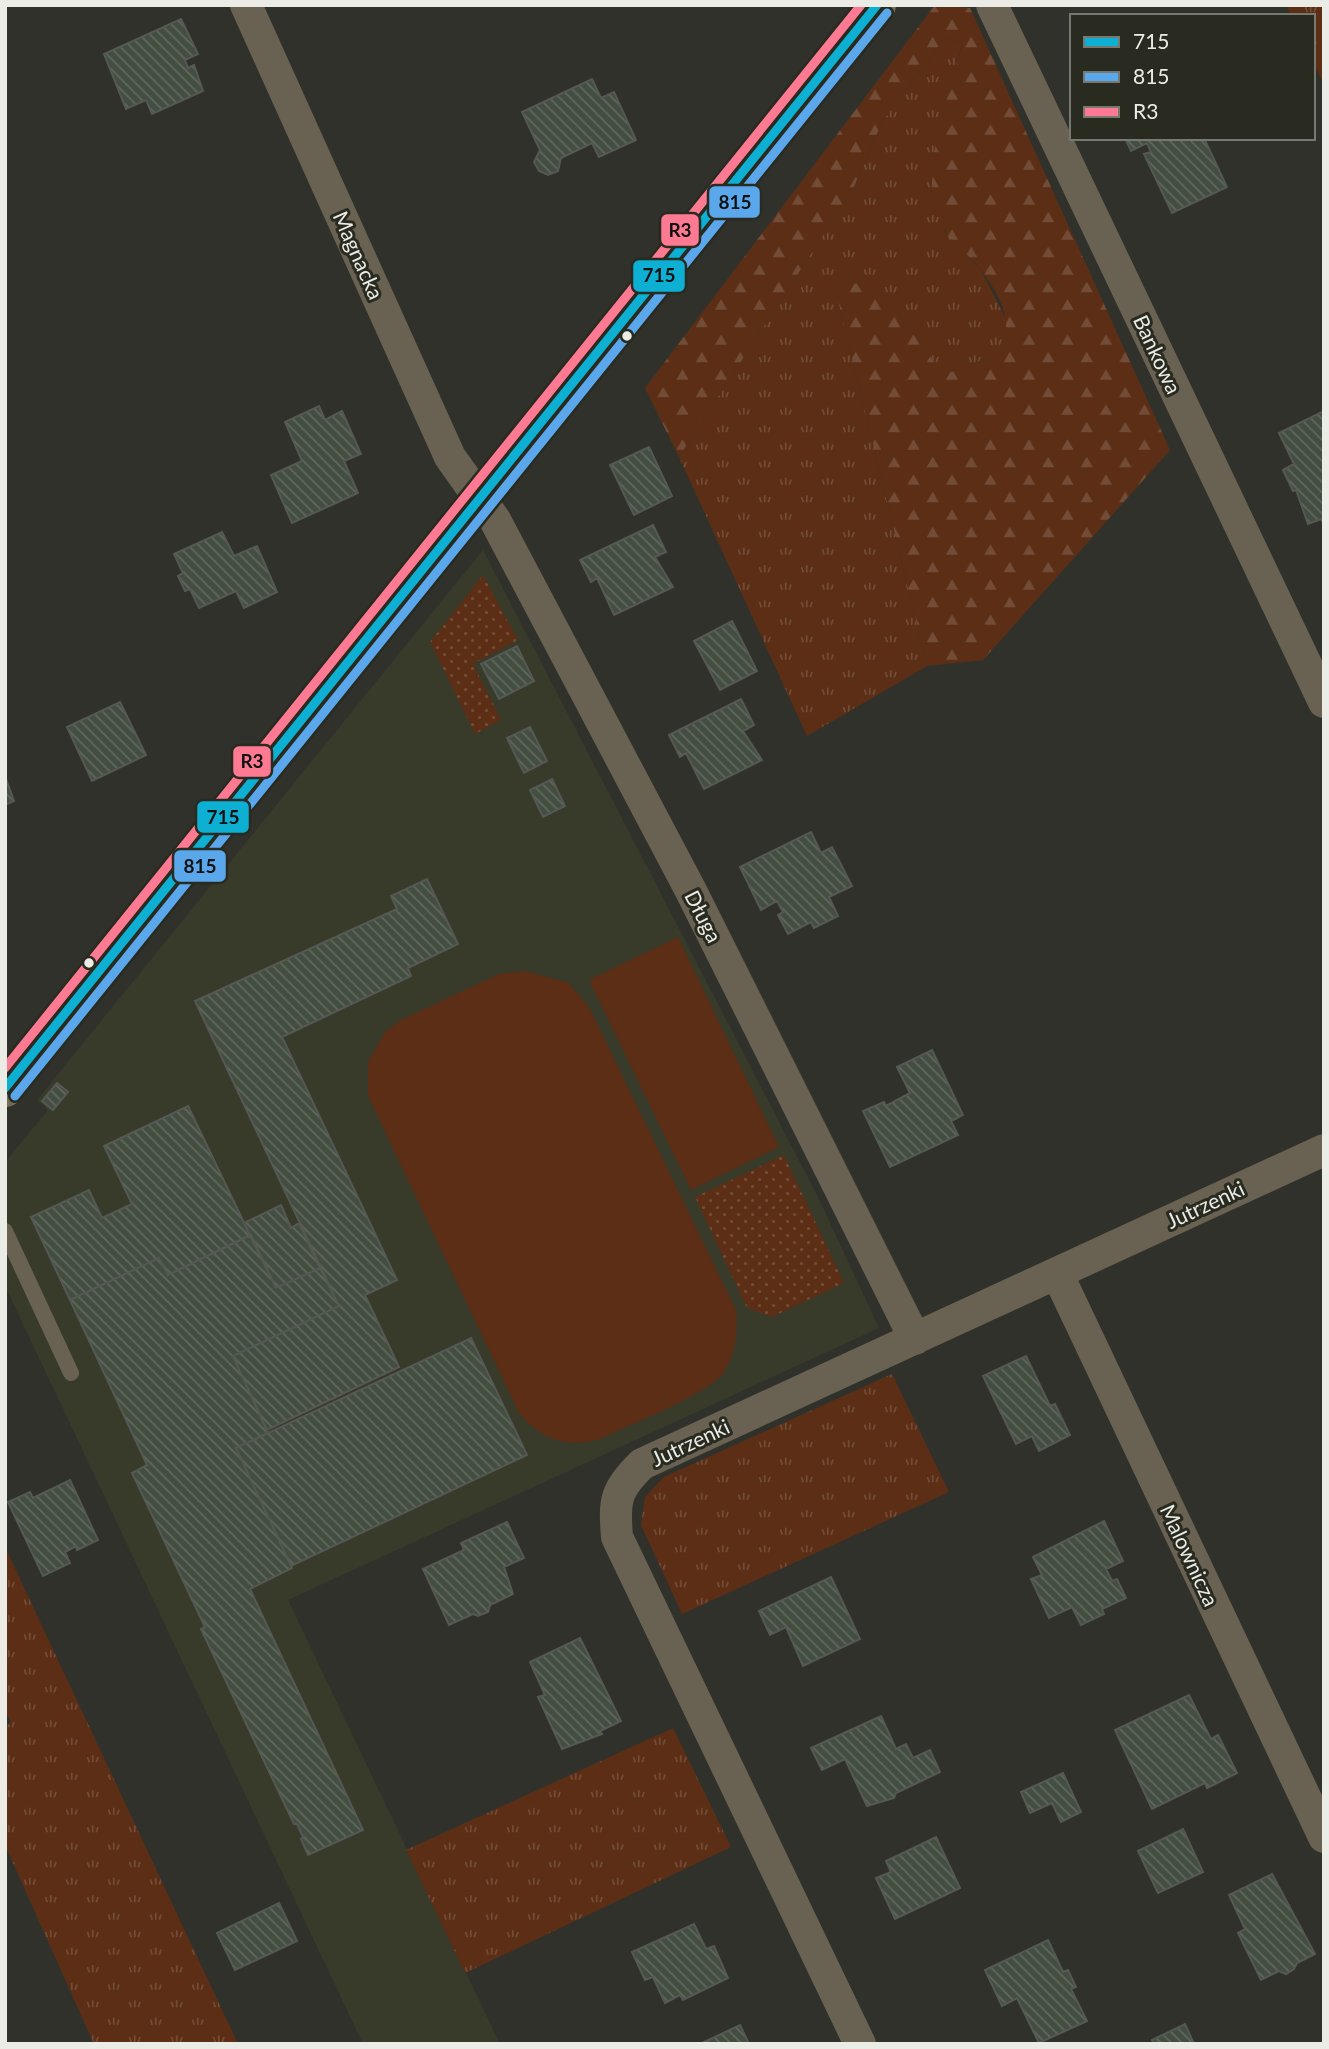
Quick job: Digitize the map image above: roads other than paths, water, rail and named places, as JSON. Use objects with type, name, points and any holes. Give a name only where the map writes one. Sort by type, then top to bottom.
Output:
[{"type":"street","name":"Magnacka","points":[[246,5],[450,457],[480,502]]},
{"type":"street","points":[[5,1088],[480,502],[877,5]]},
{"type":"street","name":"Bankowa","points":[[992,5],[1324,702]]},
{"type":"street","name":"Długa","points":[[480,502],[495,520],[690,889],[915,1339]]},
{"type":"street","name":"Jutrzenki","points":[[859,2044],[617,1537],[614,1505],[624,1482],[642,1464],[1324,1150]]},
{"type":"street","name":"Malownicza","points":[[1057,1273],[1324,1837]]},
{"type":"lane","points":[[5,1231],[71,1373]]}]
